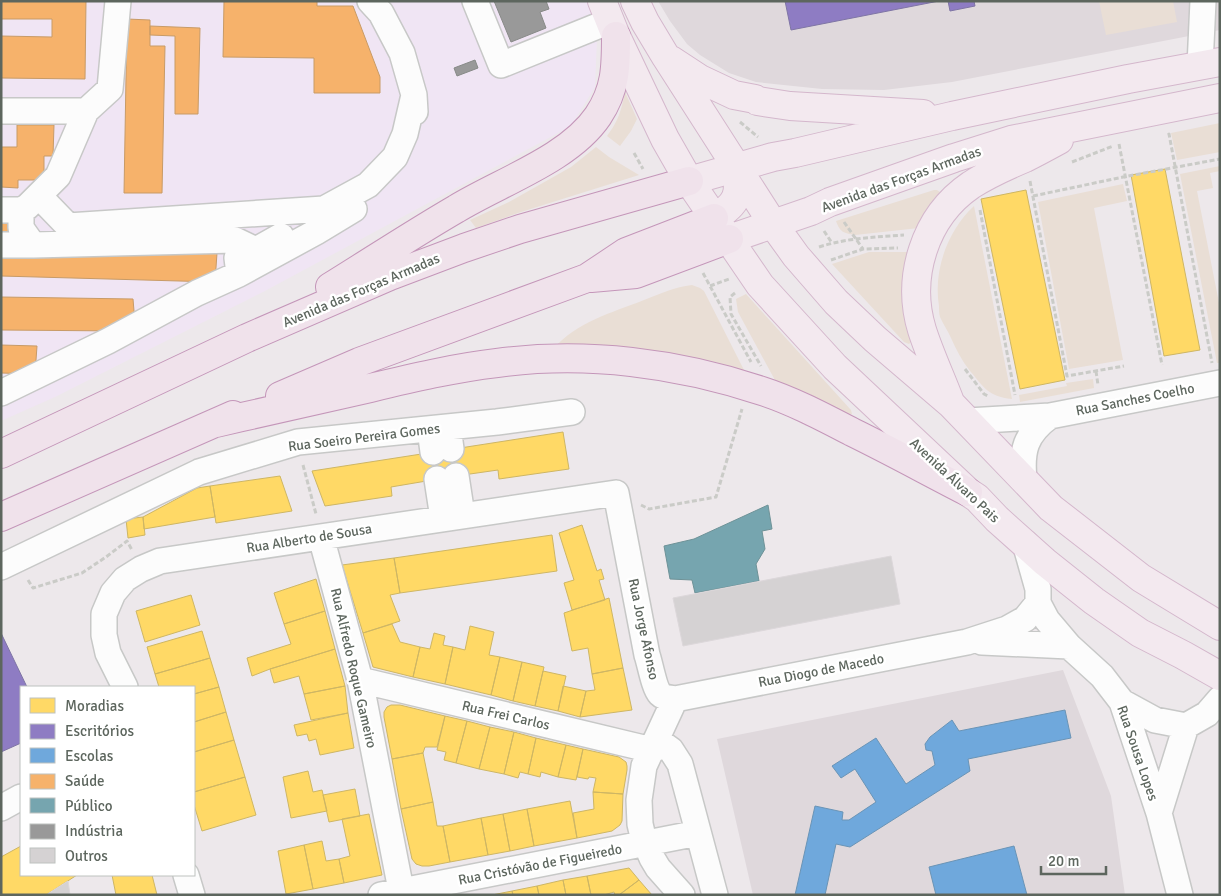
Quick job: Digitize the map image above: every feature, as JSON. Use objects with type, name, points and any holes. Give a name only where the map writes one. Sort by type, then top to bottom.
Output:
[{"type":"highway","points":[[247,338],[457,208],[537,165],[573,143],[586,132],[608,97],[614,80],[616,68],[609,19]]},
{"type":"highway","name":"Avenida das Forças Armadas","points":[[1,454],[247,338],[390,276],[520,229],[689,182]]},
{"type":"highway","name":"Avenida das Forças Armadas","points":[[1,517],[359,362],[587,278],[636,274],[722,229]]},
{"type":"highway","points":[[216,423],[441,372],[498,362],[555,358],[616,361],[683,370],[764,392],[813,412],[968,492]]},
{"type":"main road","points":[[635,1],[666,57],[773,224],[801,262],[836,302],[959,413],[1051,508],[1141,578],[1220,626]]},
{"type":"main road","name":"Avenida Álvaro Pais","points":[[609,19],[665,139],[689,182],[760,286],[835,367],[968,492],[977,498],[997,519],[1073,585],[1140,633],[1220,676]]},
{"type":"main road","points":[[666,57],[700,79],[734,95],[757,100],[790,106],[952,116]]},
{"type":"main road","name":"Avenida das Forças Armadas","points":[[689,182],[773,157],[952,116],[1210,64]]},
{"type":"main road","name":"Avenida das Forças Armadas","points":[[736,168],[739,190],[734,202],[726,211],[722,229],[773,224],[954,158],[1011,140],[1220,98]]},
{"type":"main road","points":[[959,413],[922,329],[916,294],[922,250],[933,225],[954,199],[970,186],[995,171],[1091,124]]},
{"type":"street","points":[[18,203],[58,176],[86,111],[110,89],[118,1]]},
{"type":"street","points":[[241,227],[256,250],[303,224],[374,197],[403,166],[416,140],[414,95],[402,53],[381,13],[370,1]]},
{"type":"street","points":[[475,1],[501,65],[609,19]]},
{"type":"street","points":[[1204,1],[1210,64]]},
{"type":"street","points":[[1,111],[86,111]]},
{"type":"street","points":[[18,203],[56,238],[241,227]]},
{"type":"street","points":[[18,203],[21,228],[34,245]]},
{"type":"street","points":[[1,245],[34,245],[241,227],[328,216]]},
{"type":"street","points":[[1,393],[239,274],[328,216]]},
{"type":"street","points":[[239,274],[241,227]]},
{"type":"street","name":"Rua Sanches Coelho","points":[[959,413],[997,420],[1050,416],[1216,375]]},
{"type":"street","name":"Rua Soeiro Pereira Gomes","points":[[10,564],[199,472],[298,442],[440,440],[572,412]]},
{"type":"street","points":[[1024,480],[1022,465],[1029,437],[1038,425],[1050,416]]},
{"type":"street","points":[[446,478],[453,517]]},
{"type":"street","name":"Rua Alberto de Sousa","points":[[124,686],[108,654],[104,635],[104,614],[113,593],[125,579],[141,569],[160,561],[616,493]]},
{"type":"street","name":"Rua Jorge Afonso","points":[[616,493],[647,654],[654,679],[660,693],[667,698],[675,699]]},
{"type":"street","name":"Rua Alfredo Roque Gameiro","points":[[321,536],[360,680],[395,893]]},
{"type":"street","points":[[1025,543],[1038,589],[1038,603]]},
{"type":"street","name":"Rua Diogo de Macedo","points":[[675,699],[967,642],[1007,629],[1026,619],[1038,603]]},
{"type":"street","name":"Rua Sousa Lopes","points":[[1038,603],[1047,620],[1069,646],[1102,676],[1122,702],[1159,813],[1180,895]]},
{"type":"street","name":"Rua Diogo de Macedo","points":[[967,642],[1069,646]]},
{"type":"street","name":"Rua Frei Carlos","points":[[360,680],[652,750],[664,745],[671,750],[680,764],[698,833]]},
{"type":"street","points":[[675,699],[644,766],[640,800],[640,824],[652,858],[658,868],[682,895]]},
{"type":"street","points":[[1122,702],[1155,720],[1186,726],[1207,714],[1220,699]]},
{"type":"street","name":"Rua Sousa Lopes","points":[[1159,813],[1186,726]]},
{"type":"street","points":[[1,808],[20,798]]},
{"type":"street","points":[[698,833],[715,895]]},
{"type":"street","name":"Rua Cristóvão de Figueiredo","points":[[395,893],[698,833]]},
{"type":"street","points":[[186,876],[192,895]]},
{"type":"path","points":[[734,117],[760,139]]},
{"type":"path","points":[[1161,136],[1169,134],[1216,375]]},
{"type":"path","points":[[1065,164],[1128,142]]},
{"type":"path","points":[[1119,144],[1162,365]]},
{"type":"path","points":[[634,153],[645,172]]},
{"type":"path","points":[[1033,196],[1126,176],[1220,159]]},
{"type":"path","points":[[1029,178],[1067,376],[1124,366]]},
{"type":"path","points":[[980,210],[1016,403]]},
{"type":"path","points":[[819,247],[856,239],[905,235]]},
{"type":"path","points":[[734,278],[710,286],[754,368]]},
{"type":"path","points":[[961,364],[984,394],[990,396]]},
{"type":"path","points":[[1096,371],[1099,390]]},
{"type":"path","points":[[616,493],[648,509],[716,497],[742,406]]},
{"type":"path","points":[[298,442],[321,536]]},
{"type":"path","points":[[10,564],[33,588],[82,572],[127,541],[141,569]]},
{"type":"shaded area","points":[[1,1],[593,1],[598,15],[595,87],[571,126],[263,292],[55,397],[1,421]]},
{"type":"shaded area","points":[[658,1],[1220,1],[1220,30],[952,82],[884,90],[822,89],[756,82],[729,73],[700,55],[687,44]]},
{"type":"shaded area","points":[[1099,1],[1173,1],[1177,22],[1106,35]]},
{"type":"shaded area","points":[[625,92],[637,119],[620,146],[607,136],[619,115]]},
{"type":"shaded area","points":[[1220,123],[1220,152],[1177,160],[1171,133]]},
{"type":"shaded area","points":[[596,147],[639,175],[476,228],[470,220],[509,202],[571,167]]},
{"type":"shaded area","points":[[1220,166],[1220,171],[1210,173],[1213,188],[1197,191],[1220,308],[1220,363],[1217,363],[1180,174]]},
{"type":"shaded area","points":[[1123,184],[1127,201],[1094,208],[1123,360],[1069,369],[1038,202]]},
{"type":"shaded area","points":[[934,190],[940,192],[940,195],[919,228],[855,235],[842,231],[836,221]]},
{"type":"shaded area","points":[[974,206],[1012,399],[997,396],[979,382],[962,359],[939,315],[938,279],[944,252],[957,227]]},
{"type":"shaded area","points":[[869,252],[911,252],[912,341],[909,344],[904,342],[832,264]]},
{"type":"shaded area","points":[[692,285],[704,291],[746,374],[553,349],[573,332],[595,319],[667,291]]},
{"type":"shaded area","points":[[746,294],[851,410],[852,414],[845,414],[776,382],[738,312],[736,299]]},
{"type":"shaded area","points":[[1093,379],[1094,388],[1020,402],[1019,395],[1067,386],[1066,383]]},
{"type":"shaded area","points":[[1063,670],[1111,796],[1125,895],[753,895],[717,739]]},
{"type":"building: Moradias","points":[[1165,169],[1200,350],[1164,356],[1131,175]]},
{"type":"building: Moradias","points":[[1026,190],[1065,380],[1020,389],[981,199]]},
{"type":"building: Moradias","points":[[563,432],[569,469],[499,479],[498,470],[456,476],[391,487],[392,496],[325,506],[312,471]]},
{"type":"building: Moradias","points":[[280,476],[292,511],[216,523],[210,486]]},
{"type":"building: Moradias","points":[[210,486],[215,517],[144,529],[143,517],[197,488]]},
{"type":"building: Moradias","points":[[143,517],[145,535],[128,538],[126,519]]},
{"type":"building: Moradias","points":[[582,525],[597,571],[601,569],[604,579],[599,580],[605,600],[572,610],[564,583],[574,580],[559,533]]},
{"type":"building: Moradias","points":[[552,535],[557,571],[400,593],[394,558]]},
{"type":"building: Moradias","points":[[394,558],[400,593],[390,595],[400,621],[363,633],[342,565]]},
{"type":"building: Moradias","points":[[316,579],[325,611],[284,624],[274,593]]},
{"type":"building: Moradias","points":[[191,595],[200,625],[145,642],[136,611]]},
{"type":"building: Moradias","points":[[609,598],[623,668],[592,674],[588,648],[572,651],[564,613]]},
{"type":"building: Moradias","points":[[325,611],[335,649],[252,676],[247,658],[291,644],[284,624]]},
{"type":"building: Moradias","points":[[392,624],[400,642],[420,647],[413,677],[373,667],[363,633]]},
{"type":"building: Moradias","points":[[470,626],[494,632],[489,655],[500,657],[491,695],[445,684],[453,647],[465,650]]},
{"type":"building: Moradias","points":[[202,631],[210,658],[155,674],[147,647]]},
{"type":"building: Moradias","points":[[434,633],[445,636],[443,645],[453,647],[445,684],[413,677],[420,647],[430,649]]},
{"type":"building: Moradias","points":[[335,649],[345,686],[304,694],[299,676],[274,683],[270,669]]},
{"type":"building: Moradias","points":[[500,657],[522,662],[513,701],[491,695]]},
{"type":"building: Moradias","points":[[210,658],[219,687],[195,694],[195,686],[159,686],[155,674]]},
{"type":"building: Moradias","points":[[522,662],[544,667],[535,706],[513,701]]},
{"type":"building: Moradias","points":[[623,668],[632,710],[580,717],[586,691],[595,690],[592,674]]},
{"type":"building: Moradias","points":[[543,671],[566,676],[558,711],[535,706]]},
{"type":"building: Moradias","points":[[345,686],[348,713],[311,720],[304,694]]},
{"type":"building: Moradias","points":[[563,686],[586,691],[580,717],[558,711]]},
{"type":"building: Moradias","points":[[219,687],[226,712],[195,722],[195,694]]},
{"type":"building: Moradias","points":[[391,705],[400,705],[445,716],[437,747],[425,747],[423,753],[392,759],[384,717],[384,712]]},
{"type":"building: Moradias","points":[[226,712],[234,740],[195,752],[195,722]]},
{"type":"building: Moradias","points":[[348,713],[354,748],[320,755],[316,739],[309,741],[307,734],[297,736],[294,725]]},
{"type":"building: Moradias","points":[[445,716],[467,721],[456,763],[444,760],[446,752],[437,750]]},
{"type":"building: Moradias","points":[[467,721],[490,727],[479,769],[456,763]]},
{"type":"building: Moradias","points":[[490,727],[514,732],[504,774],[479,769]]},
{"type":"building: Moradias","points":[[514,732],[536,738],[528,774],[520,772],[518,778],[504,774]]},
{"type":"building: Moradias","points":[[536,738],[566,745],[558,777],[541,772],[540,777],[528,774]]},
{"type":"building: Moradias","points":[[234,740],[245,777],[195,792],[195,752]]},
{"type":"building: Moradias","points":[[566,745],[583,749],[576,780],[558,777]]},
{"type":"building: Moradias","points":[[583,749],[619,757],[626,762],[627,770],[623,794],[593,792],[596,778],[577,777]]},
{"type":"building: Moradias","points":[[423,753],[433,802],[401,809],[392,759]]},
{"type":"building: Moradias","points":[[308,771],[313,792],[322,790],[327,811],[291,818],[283,777]]},
{"type":"building: Moradias","points":[[245,777],[256,815],[202,831],[195,808],[195,792]]},
{"type":"building: Moradias","points":[[355,789],[360,816],[329,822],[323,795]]},
{"type":"building: Moradias","points":[[593,792],[623,794],[622,821],[612,831],[577,838],[573,813],[594,809]]},
{"type":"building: Moradias","points":[[570,801],[577,838],[534,846],[527,809]]},
{"type":"building: Moradias","points":[[433,802],[437,826],[443,826],[450,862],[422,866],[416,864],[412,859],[401,809]]},
{"type":"building: Moradias","points":[[527,809],[534,846],[510,851],[503,814]]},
{"type":"building: Moradias","points":[[369,814],[382,875],[344,883],[339,859],[350,856],[342,819]]},
{"type":"building: Moradias","points":[[503,814],[510,851],[488,855],[481,818]]},
{"type":"building: Moradias","points":[[481,818],[488,855],[450,862],[443,826]]},
{"type":"building: Moradias","points":[[322,841],[326,861],[339,859],[344,883],[313,889],[304,845]]},
{"type":"building: Moradias","points":[[304,845],[313,889],[286,894],[278,851]]},
{"type":"building: Moradias","points":[[20,847],[20,876],[75,876],[46,895],[1,895],[1,857]]},
{"type":"building: Moradias","points":[[629,868],[639,880],[619,895],[615,895],[614,892],[604,895],[591,895],[587,876]]},
{"type":"building: Moradias","points":[[112,876],[152,876],[157,895],[116,895]]},
{"type":"building: Moradias","points":[[587,876],[591,895],[566,895],[563,880]]},
{"type":"building: Moradias","points":[[563,880],[566,895],[539,895],[537,886]]},
{"type":"building: Moradias","points":[[639,880],[652,895],[619,895]]},
{"type":"building: Moradias","points":[[537,886],[539,895],[513,895],[512,891]]},
{"type":"building: Moradias","points":[[512,891],[513,895],[492,895]]},
{"type":"building: Escritórios","points":[[785,1],[939,1],[791,30]]},
{"type":"building: Escritórios","points":[[948,1],[974,1],[975,6],[950,11]]},
{"type":"building: Escritórios","points":[[1,633],[27,686],[20,686],[20,743],[1,752]]},
{"type":"building: Escolas","points":[[1065,710],[1071,738],[968,759],[970,771],[850,847],[836,844],[825,895],[795,895],[815,806],[843,812],[842,820],[849,820],[876,802],[855,769],[841,778],[832,766],[876,738],[906,784],[935,765],[932,751],[926,750],[925,744],[930,737],[952,720],[959,731]]},
{"type":"building: Escolas","points":[[1014,846],[1027,895],[936,895],[929,867]]},
{"type":"building: Saúde","points":[[1,1],[86,1],[85,79],[1,78],[1,36],[52,37],[52,19],[1,19]]},
{"type":"building: Saúde","points":[[224,1],[317,1],[317,6],[353,6],[380,77],[380,93],[314,93],[314,58],[223,57]]},
{"type":"building: Saúde","points":[[127,19],[150,20],[150,46],[165,46],[162,193],[124,193]]},
{"type":"building: Saúde","points":[[150,26],[200,28],[198,114],[175,114],[175,36],[150,35]]},
{"type":"building: Saúde","points":[[17,125],[54,125],[53,156],[44,156],[44,175],[40,180],[18,180],[18,188],[1,187],[1,147],[17,147]]},
{"type":"building: Saúde","points":[[1,215],[9,215],[9,238],[1,238]]},
{"type":"building: Saúde","points":[[1,251],[217,253],[215,282],[1,276]]},
{"type":"building: Saúde","points":[[1,297],[133,299],[135,323],[121,331],[1,330]]},
{"type":"building: Saúde","points":[[1,345],[37,346],[35,374],[1,373]]},
{"type":"building: Público","points":[[768,505],[772,529],[762,531],[765,549],[756,564],[759,581],[695,593],[692,580],[670,579],[664,546],[694,539]]},
{"type":"building: Indústria","points":[[494,1],[546,1],[549,9],[540,12],[546,28],[511,42]]},
{"type":"building: Indústria","points":[[475,60],[478,68],[457,76],[454,68]]},
{"type":"building: Outros","points":[[891,556],[900,604],[683,646],[673,598]]},
{"type":"building: Outros","points":[[68,881],[70,895],[46,895]]}]
